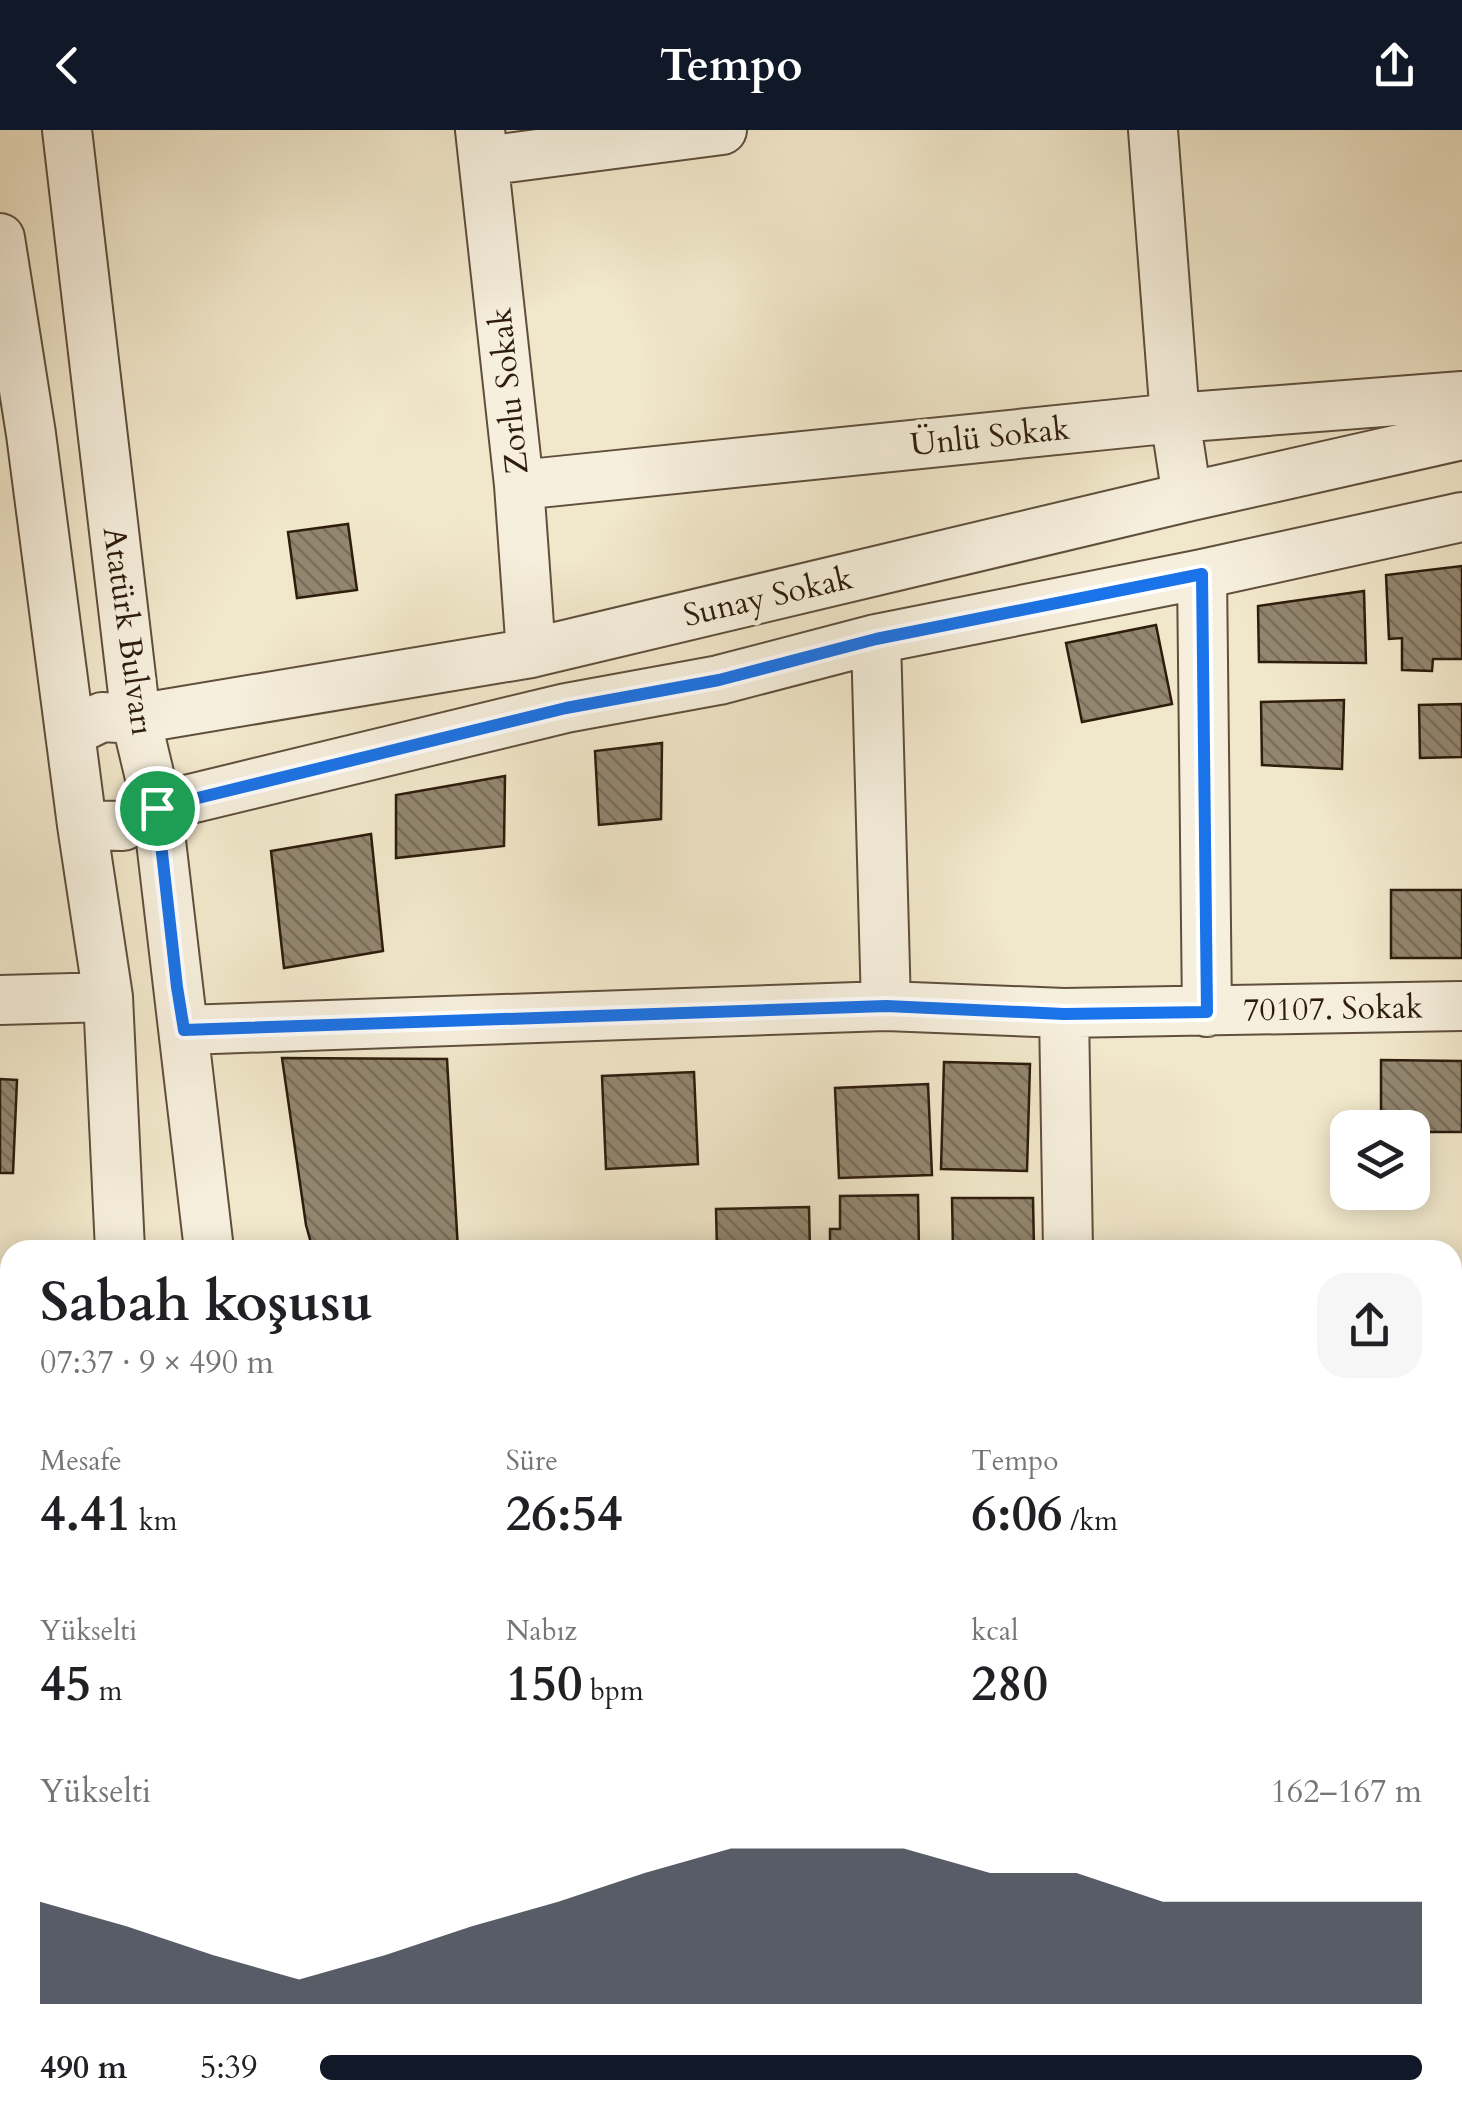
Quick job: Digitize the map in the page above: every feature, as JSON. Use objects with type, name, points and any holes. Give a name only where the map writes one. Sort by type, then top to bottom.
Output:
[{"type":"street","name":"Atatürk Bulvarı","points":[[68,130],[136,719],[157,808],[208,1240]]},
{"type":"street","points":[[482,145],[722,130]]},
{"type":"street","points":[[1154,130],[1176,418],[1187,497]]},
{"type":"street","name":"Zorlu Sokak","points":[[482,145],[519,484],[531,654]]},
{"type":"street","points":[[0,238],[16,437],[71,732],[108,997],[120,1240]]},
{"type":"street","name":"Ünlü Sokak","points":[[519,484],[1176,418],[1462,396]]},
{"type":"street","name":"Sunay Sokak","points":[[71,732],[102,717],[136,719],[531,654],[1462,435]]},
{"type":"street","name":"Sunay Sokak","points":[[82,825],[123,826],[157,808],[566,708],[719,680],[876,639],[1462,518]]},
{"type":"street","points":[[1202,574],[1207,1012]]},
{"type":"street","points":[[876,639],[886,1006]]},
{"type":"street","points":[[0,1000],[108,997]]},
{"type":"street","name":"70107. Sokak","points":[[184,1030],[886,1006],[1064,1014],[1462,1006]]},
{"type":"street","points":[[1064,1014],[1068,1240]]},
{"type":"building","points":[[348,524],[357,590],[297,598],[288,532]]},
{"type":"building","points":[[1462,566],[1462,659],[1433,659],[1432,671],[1402,670],[1402,638],[1389,639],[1386,575]]},
{"type":"building","points":[[1364,591],[1366,663],[1259,662],[1258,606]]},
{"type":"building","points":[[1156,625],[1172,704],[1082,722],[1066,643]]},
{"type":"building","points":[[1344,700],[1342,769],[1262,765],[1261,702]]},
{"type":"building","points":[[1462,704],[1462,757],[1420,758],[1419,705]]},
{"type":"building","points":[[662,743],[661,819],[599,825],[595,751]]},
{"type":"building","points":[[505,776],[504,846],[396,858],[396,795]]},
{"type":"building","points":[[371,834],[383,951],[284,968],[271,851]]},
{"type":"building","points":[[1391,890],[1462,890],[1462,958],[1391,958]]},
{"type":"building","points":[[282,1058],[447,1059],[457,1240],[310,1240]]},
{"type":"building","points":[[1381,1060],[1462,1061],[1462,1132],[1430,1132],[1430,1110],[1381,1110]]},
{"type":"building","points":[[944,1062],[1030,1064],[1027,1171],[941,1169]]},
{"type":"building","points":[[694,1072],[698,1164],[606,1169],[602,1076]]},
{"type":"building","points":[[0,1079],[17,1080],[13,1173],[0,1173]]},
{"type":"building","points":[[928,1084],[932,1175],[839,1178],[835,1088]]},
{"type":"building","points":[[918,1195],[919,1240],[830,1240],[830,1229],[840,1229],[840,1196]]},
{"type":"building","points":[[952,1198],[1033,1198],[1034,1240],[953,1240]]},
{"type":"building","points":[[809,1207],[810,1240],[717,1240],[716,1209]]},
{"type":"route","points":[[1202,574],[1207,1012],[1064,1014],[886,1006],[184,1030],[157,808],[566,708],[719,680],[876,639],[1202,574]]}]
